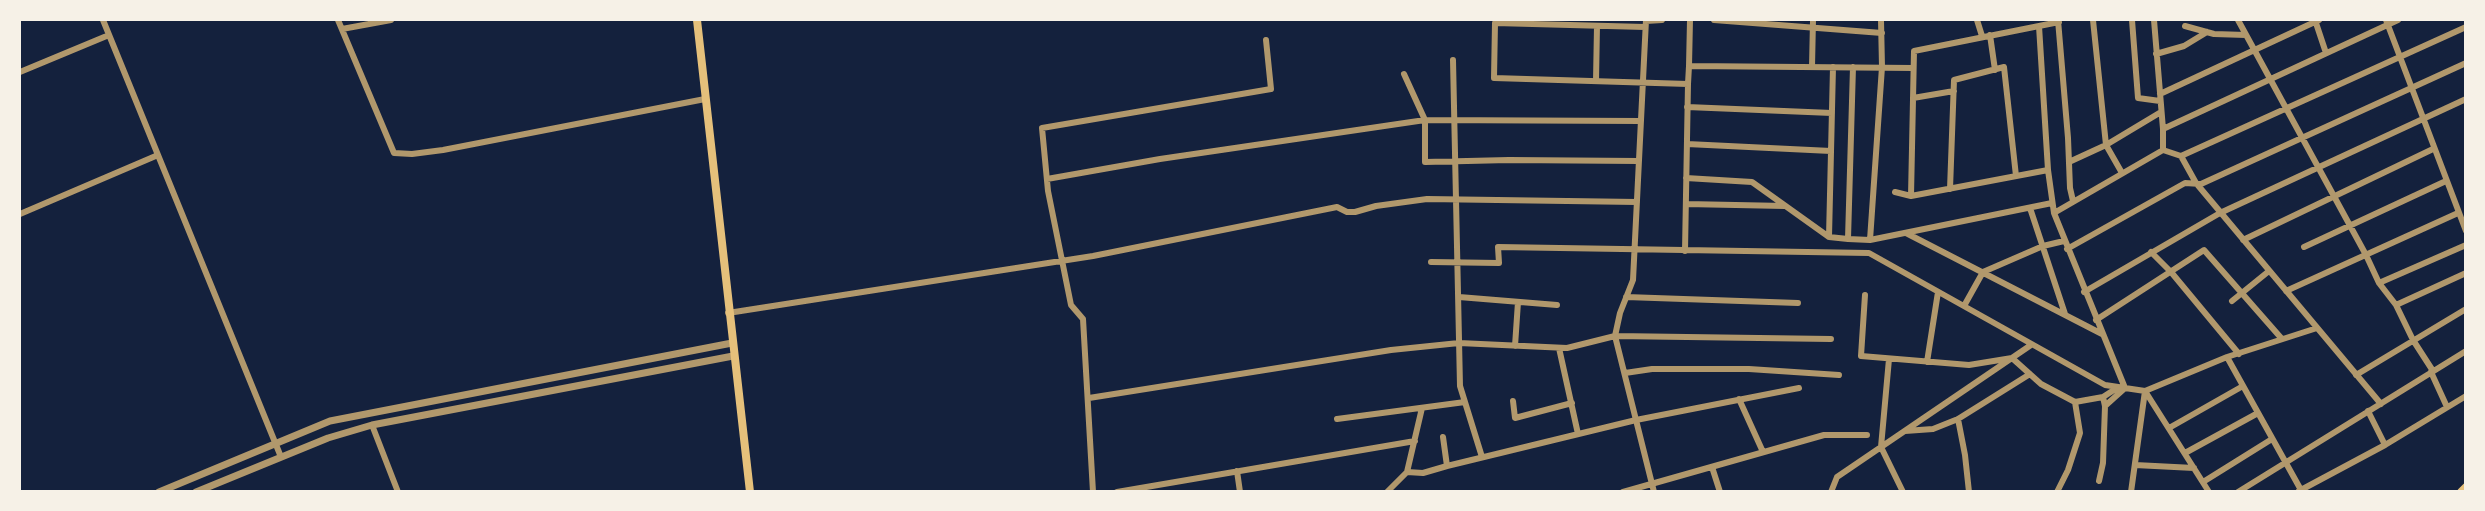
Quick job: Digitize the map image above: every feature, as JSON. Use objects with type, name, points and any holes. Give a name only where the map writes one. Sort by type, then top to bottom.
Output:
[{"type":"main road","points":[[697,20],[728,313],[750,492]]},
{"type":"main road","points":[[2461,492],[2466,487]]},
{"type":"street","points":[[103,20],[281,457]]},
{"type":"street","points":[[338,20],[394,153],[412,154],[442,150],[705,99]]},
{"type":"street","points":[[342,29],[391,20]]},
{"type":"street","points":[[1662,20],[1597,26],[1495,23],[1494,78],[1688,84]]},
{"type":"street","points":[[1685,251],[1690,20]]},
{"type":"street","points":[[1714,20],[1882,33]]},
{"type":"street","points":[[1812,67],[1813,20]]},
{"type":"street","points":[[1870,240],[1882,67],[1881,20]]},
{"type":"street","points":[[1977,20],[1982,36]]},
{"type":"street","points":[[2093,20],[2106,145],[2122,173]]},
{"type":"street","points":[[2132,20],[2138,98],[2160,98],[2316,20],[2326,53]]},
{"type":"street","points":[[2154,20],[2163,150]]},
{"type":"street","points":[[2238,20],[2379,283],[2396,305],[2413,340],[2433,371],[2431,372],[2447,407]]},
{"type":"street","points":[[2163,129],[2387,22],[2398,20]]},
{"type":"street","points":[[1911,196],[1914,51],[2059,21],[2070,188],[2073,201]]},
{"type":"street","points":[[1646,22],[1632,280],[1616,336],[1653,488]]},
{"type":"street","points":[[2387,22],[2421,118],[2466,231]]},
{"type":"street","points":[[1596,81],[1597,26]]},
{"type":"street","points":[[2039,26],[2048,170],[2054,213],[2103,335],[2121,388]]},
{"type":"street","points":[[2185,26],[2207,32],[2246,35]]},
{"type":"street","points":[[2181,156],[2466,27]]},
{"type":"street","points":[[2157,54],[2184,46],[2207,32]]},
{"type":"street","points":[[20,72],[109,34]]},
{"type":"street","points":[[1990,35],[1995,70]]},
{"type":"street","points":[[1093,492],[1083,318],[1071,305],[1047,179],[1042,128],[1271,89],[1266,40]]},
{"type":"street","points":[[1454,60],[1460,387],[1482,458]]},
{"type":"street","points":[[2067,249],[2186,183],[2201,184],[2466,63]]},
{"type":"street","points":[[1689,66],[1913,68]]},
{"type":"street","points":[[1829,237],[1833,67]]},
{"type":"street","points":[[1848,238],[1853,67]]},
{"type":"street","points":[[1950,189],[1954,80],[2004,67],[2016,176]]},
{"type":"street","points":[[1404,74],[1425,120],[1425,162],[1639,161]]},
{"type":"street","points":[[1913,98],[1954,91]]},
{"type":"street","points":[[2084,292],[2220,213],[2466,99]]},
{"type":"street","points":[[1687,107],[1832,112]]},
{"type":"street","points":[[2069,162],[2106,145],[2161,112]]},
{"type":"street","points":[[1047,179],[1425,120],[1641,121]]},
{"type":"street","points":[[1687,144],[1831,151]]},
{"type":"street","points":[[2243,240],[2433,149]]},
{"type":"street","points":[[2054,213],[2163,150],[2181,156],[2196,183],[2220,213],[2380,404]]},
{"type":"street","points":[[20,214],[158,155]]},
{"type":"street","points":[[1895,192],[1911,196],[2048,170]]},
{"type":"street","points":[[1686,178],[1752,182],[1829,237],[1870,240],[2052,203]]},
{"type":"street","points":[[2304,247],[2446,181]]},
{"type":"street","points":[[728,313],[1062,261],[1337,207],[1347,212],[1355,212],[1376,206],[1427,199],[1637,202]]},
{"type":"street","points":[[1686,204],[1785,206]]},
{"type":"street","points":[[2030,208],[2065,314]]},
{"type":"street","points":[[2286,291],[2458,213]]},
{"type":"street","points":[[1905,233],[2103,335]]},
{"type":"street","points":[[1964,306],[1983,273],[2043,246],[2064,241]]},
{"type":"street","points":[[2379,283],[2466,244]]},
{"type":"street","points":[[1431,262],[1499,263],[1498,247],[1869,253],[2105,385],[2145,391],[2227,357],[2316,328]]},
{"type":"street","points":[[2096,320],[2204,250],[2282,339]]},
{"type":"street","points":[[2151,252],[2171,272],[2239,354]]},
{"type":"street","points":[[2232,301],[2268,271]]},
{"type":"street","points":[[2396,305],[2466,273]]},
{"type":"street","points":[[1927,362],[1938,292]]},
{"type":"street","points":[[1865,295],[1861,356],[1969,365],[2012,358]]},
{"type":"street","points":[[1459,297],[1557,304]]},
{"type":"street","points":[[1626,297],[1798,303]]},
{"type":"street","points":[[1515,346],[1518,302]]},
{"type":"street","points":[[2356,375],[2466,309]]},
{"type":"street","points":[[1089,398],[1391,350],[1459,342],[1568,348],[1616,336],[1831,339]]},
{"type":"street","points":[[159,492],[330,421],[732,342]]},
{"type":"street","points":[[1831,492],[1837,477],[2031,345]]},
{"type":"street","points":[[1559,348],[1578,434]]},
{"type":"street","points":[[2238,492],[2466,351]]},
{"type":"street","points":[[196,492],[328,438],[372,425],[733,356]]},
{"type":"street","points":[[2227,357],[2299,491],[2385,445],[2466,396]]},
{"type":"street","points":[[1889,358],[1881,447],[1903,492]]},
{"type":"street","points":[[2012,358],[2041,384],[2075,402],[2103,397],[2121,388]]},
{"type":"street","points":[[1624,373],[1652,369],[1749,369],[1839,375]]},
{"type":"street","points":[[1905,431],[1933,429],[1958,419],[2030,374]]},
{"type":"street","points":[[2169,428],[2243,386]]},
{"type":"street","points":[[1407,472],[1423,473],[1636,420],[1799,388]]},
{"type":"street","points":[[2105,406],[2121,388]]},
{"type":"street","points":[[2145,391],[2209,492]]},
{"type":"street","points":[[2131,492],[2145,391]]},
{"type":"street","points":[[2099,481],[2103,463],[2105,406],[2103,397]]},
{"type":"street","points":[[1739,399],[1763,452]]},
{"type":"street","points":[[1513,401],[1515,418],[1572,403]]},
{"type":"street","points":[[1337,419],[1465,402]]},
{"type":"street","points":[[2057,492],[2068,470],[2080,433],[2075,402]]},
{"type":"street","points":[[1387,492],[1407,472],[1422,408]]},
{"type":"street","points":[[2368,411],[2385,445]]},
{"type":"street","points":[[2185,453],[2258,413]]},
{"type":"street","points":[[1958,419],[1969,492]]},
{"type":"street","points":[[372,425],[398,492]]},
{"type":"street","points":[[1623,492],[1653,488],[1712,467],[1824,435],[1867,435]]},
{"type":"street","points":[[1443,437],[1447,466]]},
{"type":"street","points":[[2203,482],[2272,439]]},
{"type":"street","points":[[1117,492],[1415,441]]},
{"type":"street","points":[[2135,465],[2194,468]]},
{"type":"street","points":[[1712,467],[1720,492]]},
{"type":"street","points":[[1238,471],[1240,492]]}]
